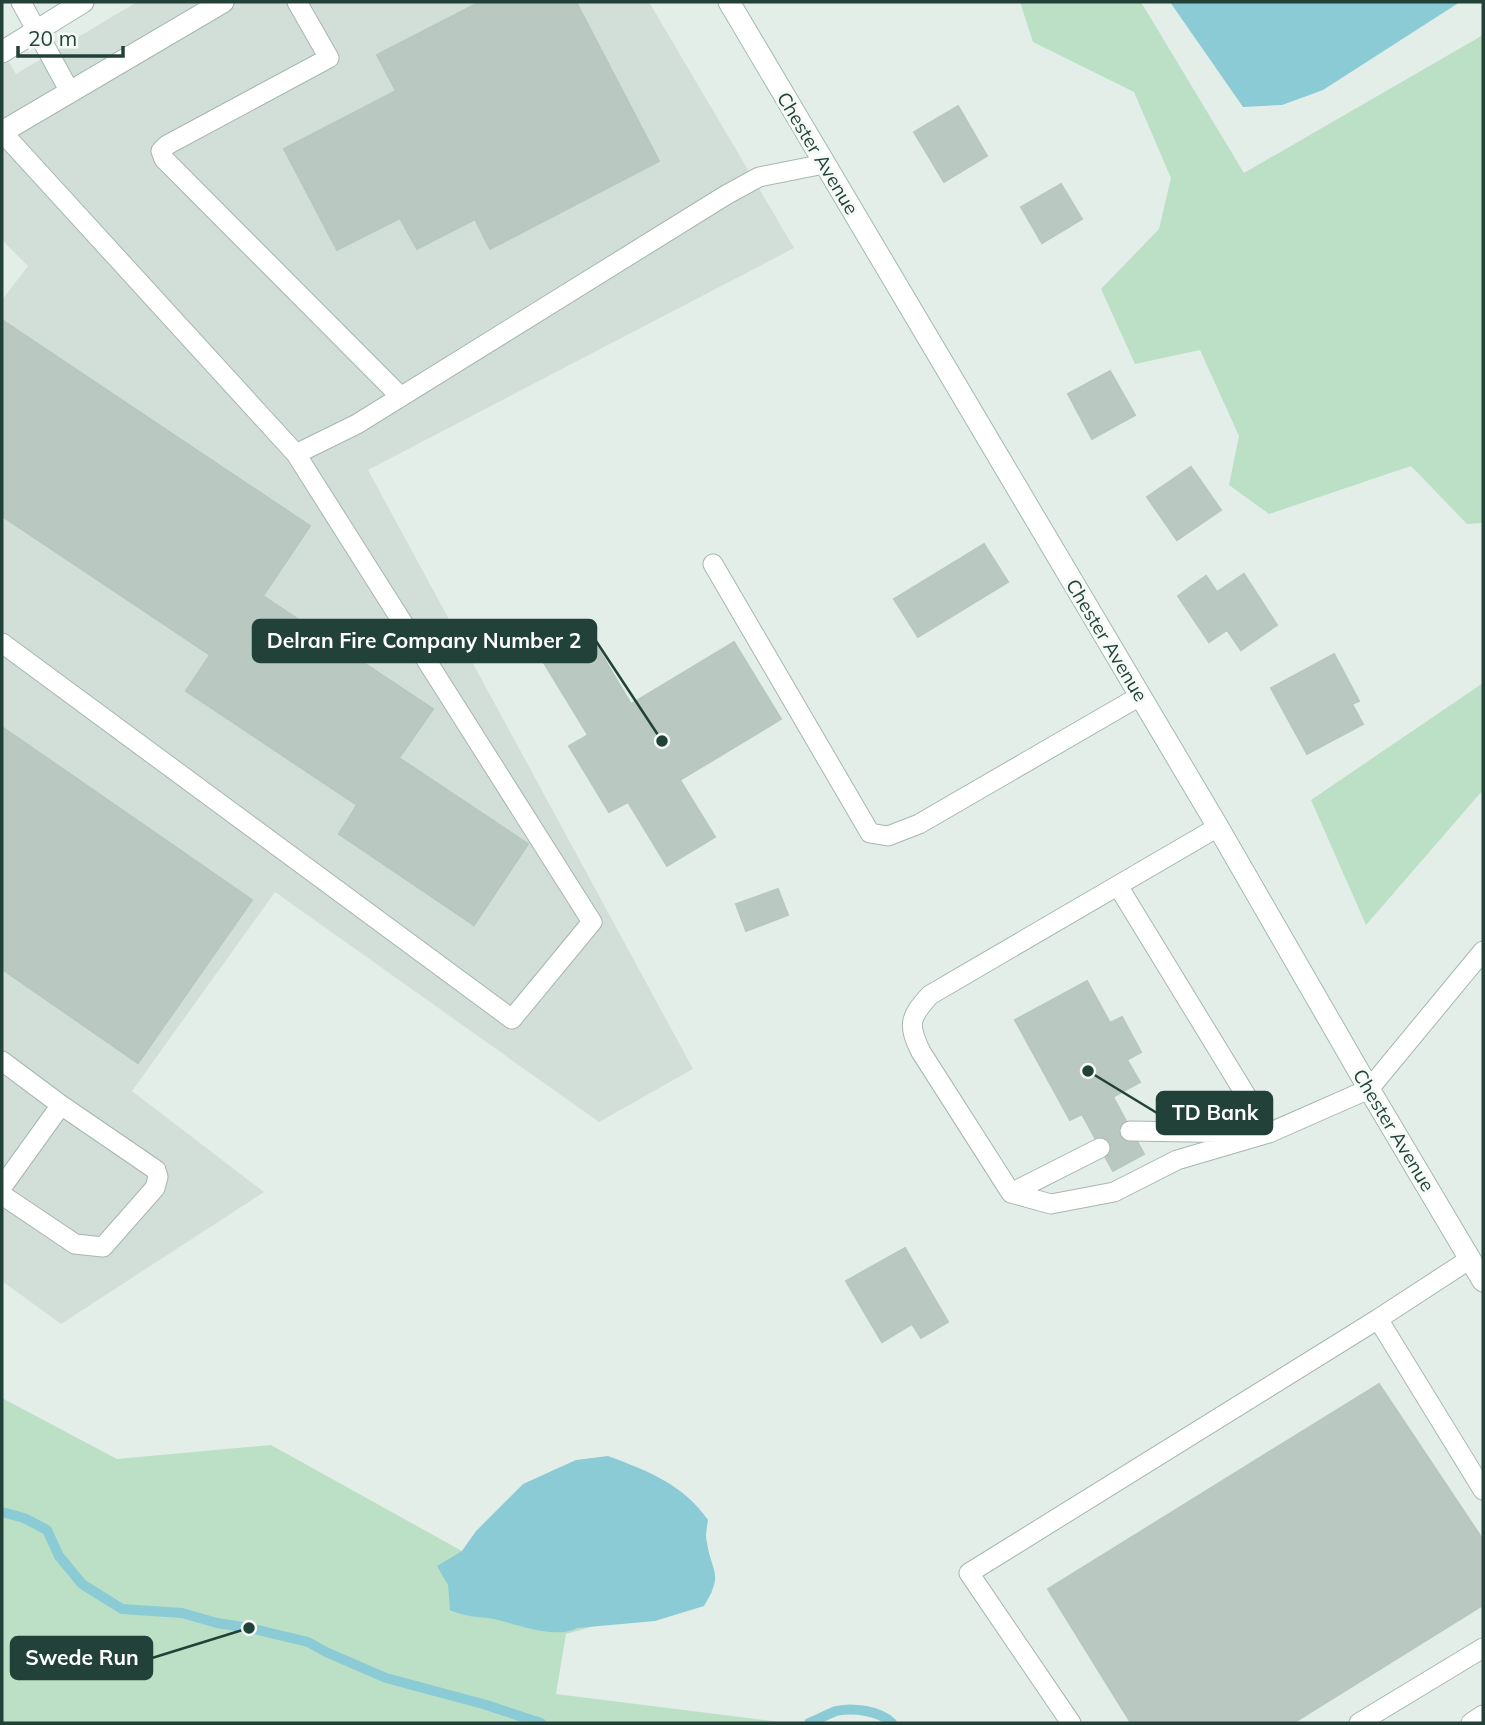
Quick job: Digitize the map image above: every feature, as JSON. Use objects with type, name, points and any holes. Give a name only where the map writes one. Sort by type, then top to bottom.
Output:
[{"type":"street","points":[[2,52],[83,2]]},
{"type":"street","points":[[2,132],[223,2]]},
{"type":"street","name":"Chester Avenue","points":[[729,2],[1218,827],[1483,1281]]},
{"type":"lane","points":[[21,2],[70,92]]},
{"type":"lane","points":[[297,2],[329,58],[167,145],[161,151],[163,159],[401,397]]},
{"type":"lane","points":[[2,132],[296,454],[593,922],[513,1019],[2,643]]},
{"type":"lane","points":[[296,454],[356,424],[401,397],[726,195],[759,177],[824,164]]},
{"type":"lane","points":[[713,564],[870,833],[888,836],[919,824],[1140,696]]},
{"type":"lane","points":[[1218,827],[930,995],[914,1013],[913,1035],[921,1052],[1011,1193],[1051,1203],[1114,1192],[1177,1160],[1269,1133],[1369,1089],[1483,951]]},
{"type":"lane","points":[[1118,886],[1269,1133]]},
{"type":"lane","points":[[2,1061],[156,1170],[158,1177],[155,1188],[103,1247],[75,1244],[2,1195]]},
{"type":"lane","points":[[2,1187],[61,1105]]},
{"type":"lane","points":[[1130,1131],[1269,1133]]},
{"type":"lane","points":[[1011,1193],[1100,1148]]},
{"type":"lane","points":[[1071,1723],[969,1573],[1470,1259]]},
{"type":"lane","points":[[1378,1319],[1483,1490]]},
{"type":"lane","points":[[1359,1723],[1483,1648]]},
{"type":"lane","points":[[1471,1723],[1483,1715]]},
{"type":"shaded area","points":[[137,2],[649,2],[794,248],[368,470],[693,1069],[599,1122],[275,892],[132,1091],[264,1192],[61,1324],[2,1281],[2,300],[28,266],[2,240],[2,51],[16,74]]},
{"type":"green space","points":[[1020,2],[1141,2],[1244,173],[1483,35],[1483,523],[1467,524],[1411,466],[1269,514],[1229,485],[1239,436],[1200,350],[1135,364],[1101,289],[1159,229],[1171,178],[1134,92],[1033,42]]},
{"type":"green space","points":[[1483,683],[1483,790],[1366,925],[1311,800]]},
{"type":"green space","points":[[2,1398],[117,1459],[271,1445],[462,1551],[576,1460],[712,1593],[566,1634],[556,1694],[789,1723],[2,1723]]},
{"type":"water","points":[[1170,2],[1460,2],[1323,90],[1282,105],[1243,107]]},
{"type":"water","points":[[608,1456],[664,1480],[687,1497],[708,1520],[706,1540],[715,1580],[704,1606],[655,1621],[559,1632],[536,1630],[450,1610],[448,1585],[437,1566],[462,1551],[476,1531],[523,1484],[576,1460]]},
{"type":"building","points":[[480,2],[576,2],[659,161],[490,249],[475,219],[417,249],[400,218],[337,250],[284,149],[396,91],[377,55]]},
{"type":"building","points":[[958,106],[987,156],[944,182],[914,132]]},
{"type":"building","points":[[1061,184],[1082,219],[1042,243],[1021,207]]},
{"type":"building","points":[[2,320],[310,526],[263,596],[433,709],[399,758],[528,844],[474,925],[339,834],[357,805],[186,691],[210,655],[2,516]]},
{"type":"building","points":[[1110,371],[1135,415],[1092,439],[1068,394]]},
{"type":"building","points":[[1191,467],[1221,510],[1177,540],[1147,497]]},
{"type":"building","points":[[984,544],[1008,582],[918,637],[894,599]]},
{"type":"building","points":[[1244,574],[1277,625],[1241,650],[1227,630],[1209,642],[1178,596],[1206,576],[1217,592]]},
{"type":"building","points":[[584,625],[631,704],[734,642],[781,719],[680,780],[715,837],[667,866],[628,802],[609,812],[569,746],[588,735],[538,653]]},
{"type":"building","points":[[1334,654],[1359,701],[1352,704],[1363,724],[1307,754],[1271,688]]},
{"type":"building","points":[[2,727],[252,900],[138,1063],[2,969]]},
{"type":"building","points":[[778,889],[788,915],[746,931],[736,904]]},
{"type":"building","points":[[1087,981],[1110,1023],[1122,1017],[1141,1052],[1127,1060],[1140,1082],[1113,1097],[1144,1154],[1113,1171],[1082,1114],[1070,1120],[1015,1020]]},
{"type":"building","points":[[905,1248],[948,1322],[921,1338],[912,1324],[882,1342],[846,1281]]},
{"type":"building","points":[[1379,1384],[1483,1540],[1483,1605],[1293,1723],[1131,1723],[1048,1589]]},
{"type":"waterway","points":[[2,1512],[24,1518],[47,1530],[59,1556],[82,1584],[122,1609],[182,1613],[308,1642],[386,1678],[541,1723]]},
{"type":"waterway","points":[[809,1723],[836,1711],[850,1710],[873,1713],[892,1723]]},
{"type":"place","name":"Delran Fire Company Number 2","points":[[662,741]]},
{"type":"place","name":"TD Bank","points":[[1088,1071]]},
{"type":"place","name":"Swede Run","points":[[249,1628]]}]
